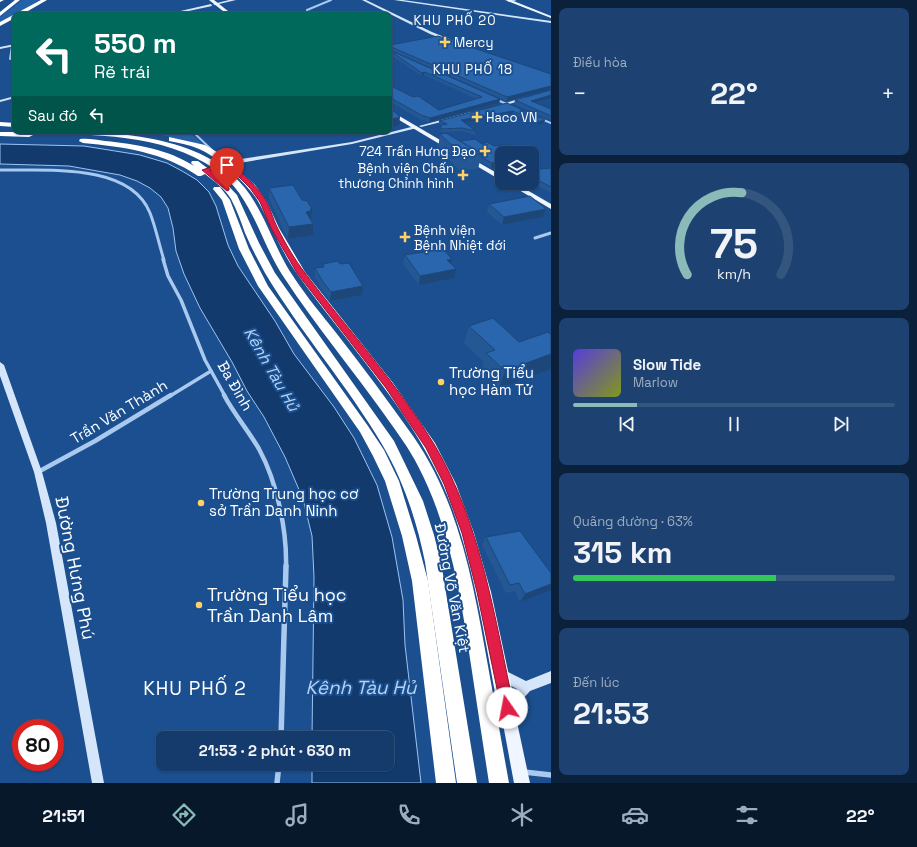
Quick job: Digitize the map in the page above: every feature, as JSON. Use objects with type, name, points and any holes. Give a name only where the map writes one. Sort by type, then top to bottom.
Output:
[{"type":"highway","points":[[0,8],[12,0]]},
{"type":"highway","points":[[0,14],[18,0]]},
{"type":"highway","points":[[22,12],[45,0]]},
{"type":"highway","points":[[0,24],[12,17]]},
{"type":"highway","points":[[0,124],[12,125]]},
{"type":"highway","points":[[0,130],[12,131]]},
{"type":"highway","name":"Đường Võ Văn Kiệt","points":[[0,134],[92,137],[135,143],[174,154],[220,182],[234,197],[264,263],[306,327],[373,420],[400,466],[416,502],[427,535],[433,562],[466,783]]},
{"type":"highway","name":"Đường Võ Văn Kiệt","points":[[111,134],[137,138],[179,148],[215,166],[239,185],[246,194],[268,242],[286,274],[359,370],[411,442],[426,467],[438,494],[453,536],[465,580],[499,783]]},
{"type":"highway","name":"Đường Võ Văn Kiệt","points":[[151,134],[202,147],[224,160],[246,180],[258,194],[268,211],[274,228],[301,273],[390,386],[433,452],[449,484],[467,533],[483,592],[507,708]]},
{"type":"highway","points":[[0,138],[60,140]]},
{"type":"highway","name":"Đường Võ Văn Kiệt","points":[[75,140],[107,143],[143,149],[164,155],[202,171],[226,200],[244,249],[263,286],[364,429],[379,454],[392,481],[409,536],[420,580],[446,783]]},
{"type":"highway","points":[[202,171],[215,166],[224,160]]},
{"type":"main road","points":[[206,0],[227,12]]},
{"type":"main road","points":[[177,12],[212,3],[234,0]]},
{"type":"main road","points":[[364,0],[388,12]]},
{"type":"main road","points":[[396,0],[551,18]]},
{"type":"main road","points":[[410,0],[465,9]]},
{"type":"main road","points":[[512,0],[534,8],[551,18]]},
{"type":"main road","points":[[512,0],[551,18]]},
{"type":"main road","points":[[212,3],[222,12]]},
{"type":"main road","points":[[528,8],[534,8]]},
{"type":"main road","points":[[392,14],[439,37],[454,42]]},
{"type":"main road","points":[[434,38],[439,37]]},
{"type":"main road","points":[[0,48],[12,45]]},
{"type":"main road","points":[[495,106],[509,104],[533,96]]},
{"type":"main road","points":[[0,101],[12,98]]},
{"type":"main road","points":[[392,109],[495,173]]},
{"type":"main road","points":[[392,133],[477,111]]},
{"type":"main road","points":[[392,113],[418,126]]},
{"type":"main road","points":[[224,160],[352,144],[389,134]]},
{"type":"main road","points":[[458,149],[482,164],[495,169]]},
{"type":"main road","points":[[522,190],[551,207]]},
{"type":"main road","points":[[533,190],[551,200]]},
{"type":"main road","name":"Đường Hưng Phú","points":[[0,365],[38,472],[51,523],[98,783]]},
{"type":"main road","points":[[500,674],[526,687]]},
{"type":"main road","points":[[521,777],[507,708],[526,687],[551,677]]},
{"type":"street","points":[[307,10],[331,0]]},
{"type":"street","points":[[10,59],[12,50]]},
{"type":"street","points":[[491,97],[509,104]]},
{"type":"street","points":[[539,118],[551,123]]},
{"type":"street","points":[[195,134],[224,160]]},
{"type":"street","name":"Ba Đình","points":[[0,170],[58,171],[89,174],[119,181],[137,193],[150,212],[168,276],[181,300],[211,371],[228,402],[267,464],[277,494],[286,554],[281,731]]},
{"type":"street","points":[[534,238],[551,233]]},
{"type":"street","name":"Trần Văn Thành","points":[[38,472],[90,444],[211,371]]},
{"type":"street","points":[[277,783],[278,771]]},
{"type":"street","points":[[521,777],[551,775]]},
{"type":"shaded area","points":[[22,0],[42,0],[19,12],[12,12],[12,16],[0,22],[0,17]]},
{"type":"shaded area","points":[[158,134],[191,134],[204,145]]},
{"type":"water","name":"Kênh Tàu Hủ","points":[[0,144],[84,146],[140,155],[167,163],[197,180],[209,192],[216,206],[228,245],[238,266],[275,321],[294,354],[334,407],[354,438],[377,485],[392,537],[403,600],[405,645],[421,783],[312,783],[312,771],[394,771],[394,731],[312,731],[314,577],[312,536],[303,499],[285,457],[264,417],[247,391],[232,362],[200,308],[184,274],[176,251],[173,228],[168,208],[161,197],[150,188],[137,181],[120,175],[69,166],[0,164]]},
{"type":"building","points":[[438,36],[551,74],[551,86],[507,97],[392,47],[392,44]]},
{"type":"building","points":[[392,51],[500,99],[430,118],[421,115],[392,99],[392,86],[413,97],[418,96],[439,110],[482,97],[425,72],[422,73]]},
{"type":"building","points":[[551,90],[551,95],[531,101],[551,109],[551,116],[515,100]]},
{"type":"building","points":[[507,103],[545,120],[537,122],[513,111],[461,120],[476,131],[462,128],[441,129],[441,125],[447,124],[439,121]]},
{"type":"building","points":[[392,111],[394,111],[400,117],[392,119]]},
{"type":"building","points":[[446,133],[482,154],[462,155],[440,134]]},
{"type":"building","points":[[475,139],[482,144],[487,142],[494,146],[511,144],[513,146],[495,146],[495,163],[492,163],[481,157],[482,154],[460,141]]},
{"type":"building","points":[[539,167],[541,169],[551,169],[551,187],[539,181]]},
{"type":"building","points":[[293,185],[302,200],[307,201],[312,209],[310,209],[311,211],[306,212],[313,224],[289,227],[269,188]]},
{"type":"building","points":[[530,196],[546,209],[504,217],[489,204]]},
{"type":"building","points":[[443,249],[452,259],[447,260],[456,269],[420,276],[405,255]]},
{"type":"building","points":[[338,261],[340,264],[349,263],[363,286],[331,292],[315,268],[324,267],[323,264]]},
{"type":"building","points":[[493,318],[519,342],[548,332],[551,335],[551,354],[505,371],[486,353],[495,350],[469,326]]},
{"type":"building","points":[[520,531],[551,573],[551,584],[525,594],[519,583],[510,585],[486,537]]},
{"type":"place","name":"Mercy","points":[[445,42]]},
{"type":"place","name":"Haco VN","points":[[477,117]]},
{"type":"place","name":"724 Trần Hưng Đạo","points":[[485,151]]},
{"type":"place","name":"Bệnh viện Chấn thương Chỉnh hình","points":[[463,175]]},
{"type":"place","name":"Bệnh viện Bệnh Nhiệt đới","points":[[405,237]]},
{"type":"place","name":"Trường Tiểu học Hàm Tử","points":[[441,382]]},
{"type":"place","name":"Trường Trung học cơ sở Trần Danh Ninh","points":[[201,503]]},
{"type":"place","name":"Trường Tiểu học Trần Danh Lâm","points":[[199,605]]},
{"type":"district","name":"KHU PHỐ 20","points":[[455,20]]},
{"type":"district","name":"KHU PHỐ 18","points":[[473,69]]},
{"type":"district","name":"KHU PHỐ 2","points":[[195,688]]},
{"type":"route","points":[[227,189],[205,170],[228,163],[258,194],[268,211],[274,228],[301,273],[390,386],[442,468],[467,533],[475,561],[483,592],[507,708]]}]
